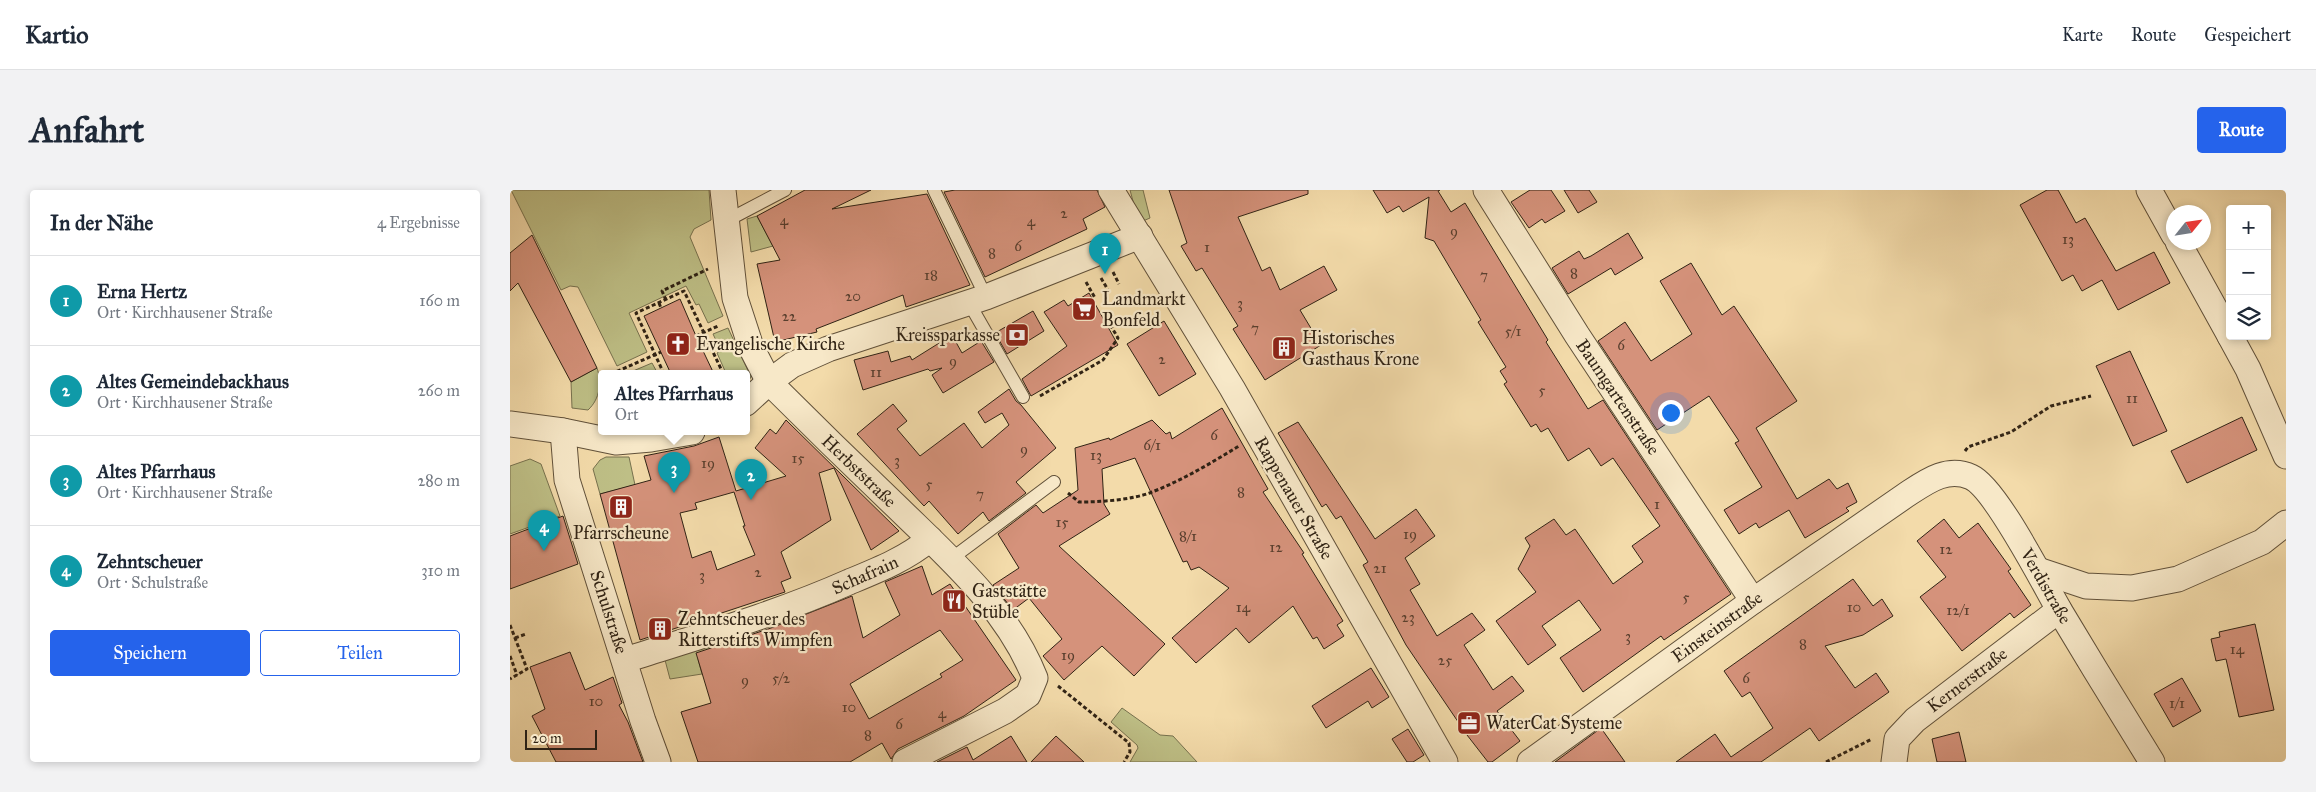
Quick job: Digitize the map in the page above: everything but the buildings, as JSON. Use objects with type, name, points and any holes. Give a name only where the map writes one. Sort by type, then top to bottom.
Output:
[{"type":"street","name":"Herbststraße","points":[[723,190],[730,269],[739,316],[751,347],[769,382],[969,578],[1009,630],[1029,662],[1046,681]]},
{"type":"street","name":"Rappenauer Straße","points":[[1111,190],[1227,380],[1445,762]]},
{"type":"street","name":"Baumgartenstraße","points":[[1486,190],[1577,335],[1753,601]]},
{"type":"street","points":[[2149,190],[2166,221]]},
{"type":"street","points":[[750,399],[792,365],[828,349],[977,300],[1140,236]]},
{"type":"street","points":[[2182,250],[2226,329]]},
{"type":"street","points":[[2232,340],[2248,369],[2286,456]]},
{"type":"street","points":[[510,424],[604,436],[616,442],[651,440],[677,435]]},
{"type":"street","name":"Schulstraße","points":[[563,431],[567,480],[658,762]]},
{"type":"street","name":"Einsteinstraße","points":[[1530,762],[1753,601],[1906,495],[1928,480],[1950,472]]},
{"type":"street","name":"Verdistraße","points":[[1950,472],[1973,477],[1990,495],[2038,570],[2059,610],[2152,762]]},
{"type":"street","points":[[2038,570],[2086,586],[2132,588],[2160,583],[2178,579],[2262,542],[2286,523]]},
{"type":"street","name":"Schafrain","points":[[625,660],[813,598],[890,565],[917,550],[930,539]]},
{"type":"street","name":"Kernerstraße","points":[[1895,751],[1914,720],[2059,610]]},
{"type":"street","points":[[905,762],[1005,711],[1028,695],[1034,685],[1046,681]]},
{"type":"lane","points":[[726,221],[785,190]]},
{"type":"lane","points":[[934,190],[977,300],[1023,397]]},
{"type":"lane","points":[[951,559],[1054,482]]},
{"type":"path","points":[[666,300],[662,291],[710,268]]},
{"type":"path","points":[[1082,275],[1095,298]]},
{"type":"path","points":[[1103,282],[1108,290]]},
{"type":"path","points":[[662,370],[636,314],[684,291],[722,370]]},
{"type":"path","points":[[659,303],[661,308]]},
{"type":"path","points":[[1043,394],[1103,360],[1118,338],[1108,321]]},
{"type":"path","points":[[696,336],[710,329]]},
{"type":"path","points":[[620,370],[661,352]]},
{"type":"path","points":[[1950,472],[1968,447],[2011,432],[2051,406],[2091,396]]},
{"type":"path","points":[[1054,482],[1079,502],[1097,502],[1151,493],[1193,474],[1246,442]]},
{"type":"path","points":[[510,625],[527,669],[510,679]]},
{"type":"path","points":[[515,638],[526,634]]},
{"type":"path","points":[[510,656],[517,675]]},
{"type":"path","points":[[1046,681],[1129,744],[1130,752],[1124,762]]},
{"type":"path","points":[[1826,762],[1870,740],[1895,751]]},
{"type":"green space","points":[[511,190],[709,190],[711,220],[694,229],[690,237],[723,316],[708,323],[699,304],[696,305],[686,286],[629,313],[647,352],[617,366],[578,287],[570,286],[561,290]]},
{"type":"green space","points":[[1130,190],[1143,190],[1150,218],[1143,221],[1134,205]]},
{"type":"green space","points":[[757,216],[773,246],[751,252],[747,219]]},
{"type":"green space","points":[[728,328],[748,370],[725,370],[717,353],[721,351],[713,334]]},
{"type":"green space","points":[[652,363],[656,370],[635,370]]},
{"type":"green space","points":[[597,368],[598,393],[588,410],[572,408],[571,382]]},
{"type":"green space","points":[[606,457],[629,457],[635,485],[600,494],[593,469],[600,460]]},
{"type":"green space","points":[[530,459],[541,464],[560,516],[510,534],[510,466]]},
{"type":"green space","points":[[714,644],[716,654],[698,659],[702,674],[670,679],[665,660]]},
{"type":"green space","points":[[1122,708],[1160,735],[1173,736],[1197,762],[1130,762],[1138,748],[1137,745],[1111,722]]},
{"type":"place","name":"Erna Hertz","points":[[1105,274]]},
{"type":"place","name":"Landmarkt Bonfeld","points":[[1084,309]]},
{"type":"place","name":"Kreissparkasse","points":[[1017,335]]},
{"type":"place","name":"Evangelische Kirche","points":[[678,344]]},
{"type":"place","name":"Historisches Gasthaus Krone","points":[[1284,348]]},
{"type":"place","name":"Altes Pfarrhaus","points":[[674,493]]},
{"type":"place","name":"Altes Gemeindebackhaus","points":[[751,500]]},
{"type":"place","name":"Pfarrscheune","points":[[621,507]]},
{"type":"place","name":"Zehntscheuer","points":[[544,551]]},
{"type":"place","name":"Gaststätte Stüble","points":[[954,601]]},
{"type":"place","name":"Zehntscheuer des Ritterstifts Wimpfen","points":[[660,629]]},
{"type":"place","name":"WaterCat Systeme","points":[[1469,723]]}]
